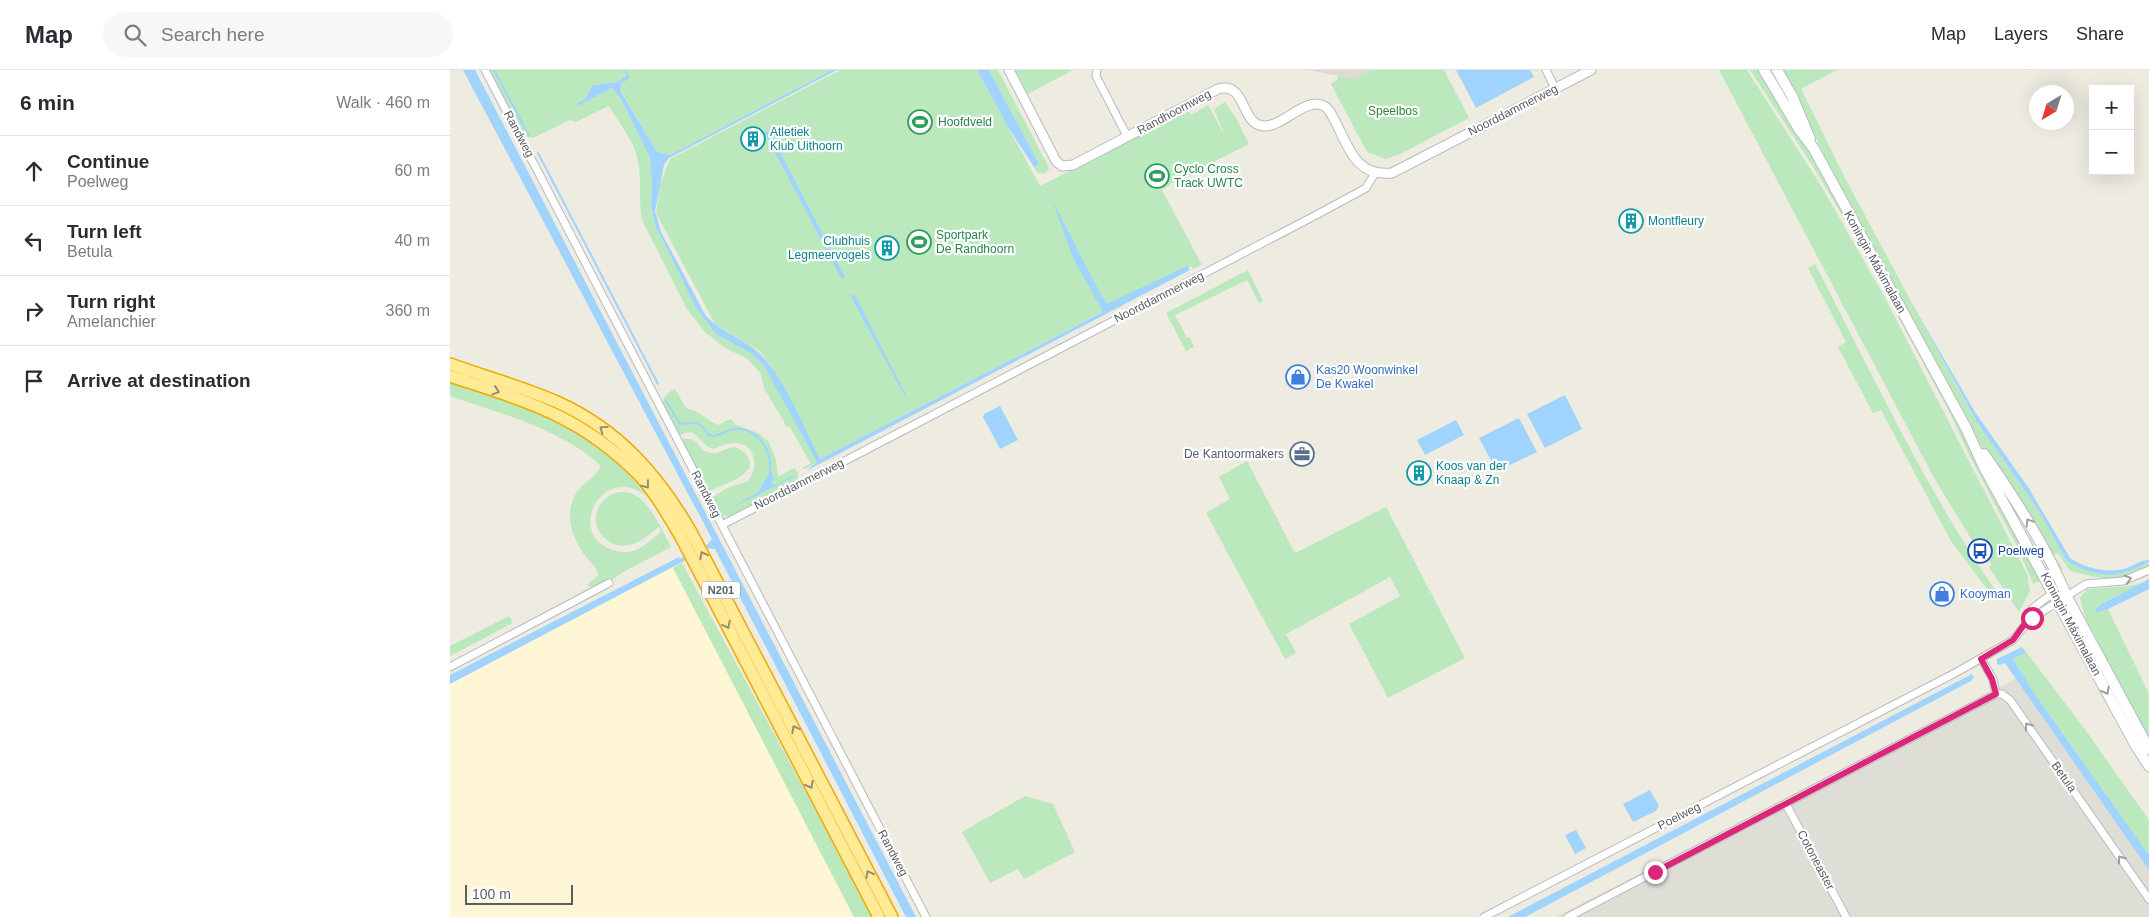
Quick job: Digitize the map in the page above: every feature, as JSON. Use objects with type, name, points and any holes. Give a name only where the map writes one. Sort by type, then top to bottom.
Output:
[{"type":"highway","name":"N201","points":[[450,364],[558,403],[596,424],[616,438],[646,466],[675,504],[695,540],[892,917]]},
{"type":"highway","name":"N201","points":[[450,376],[530,402],[567,419],[591,434],[638,474],[665,510],[681,537],[879,917]]},
{"type":"main road","name":"Koningin Máximalaan","points":[[1764,70],[1799,129],[1814,149]]},
{"type":"main road","name":"Koningin Máximalaan","points":[[1777,70],[1792,96],[1814,149],[1966,428],[2033,528],[2057,574],[2060,597],[2136,746],[2149,766]]},
{"type":"main road","name":"Koningin Máximalaan","points":[[2060,597],[2149,749]]},
{"type":"street","name":"Randweg","points":[[485,70],[926,917]]},
{"type":"street","name":"Randhoornweg","points":[[1009,70],[1056,161],[1062,166],[1073,165],[1218,89],[1228,88],[1238,94],[1252,120],[1261,125],[1270,125],[1313,104],[1326,107],[1355,158],[1364,169],[1375,174]]},
{"type":"street","points":[[1097,70],[1096,76],[1128,136]]},
{"type":"street","name":"Noorddammerweg","points":[[722,524],[1320,213],[1366,188],[1375,174],[1392,173],[1591,70]]},
{"type":"street","points":[[1549,71],[1555,88]]},
{"type":"street","name":"Poelweg","points":[[1484,917],[1981,659],[2013,640],[2026,622],[2060,597],[2086,584],[2123,581],[2149,570]]},
{"type":"street","points":[[450,667],[609,584]]},
{"type":"street","points":[[1568,917],[1996,694],[1992,679],[1981,659]]},
{"type":"street","name":"Betula","points":[[1996,694],[2002,694],[2010,700],[2149,899]]},
{"type":"street","name":"Cotoneaster","points":[[1786,804],[1846,917]]},
{"type":"shaded area","points":[[1308,70],[1372,70],[1354,79]]},
{"type":"shaded area","points":[[672,563],[854,917],[450,917],[450,679]]},
{"type":"shaded area","points":[[2023,675],[2149,870],[2149,917],[1556,917]]},
{"type":"green space","points":[[489,70],[832,70],[670,155],[657,152],[620,89],[622,83],[629,78],[625,76],[617,82],[593,85],[585,99],[578,106],[612,88],[621,99],[650,158],[651,205],[655,225],[696,308],[716,334],[752,354],[764,366],[818,462],[805,469],[802,468],[810,464],[810,462],[764,388],[761,374],[748,359],[725,348],[705,332],[687,309],[642,220],[639,168],[636,154],[630,140],[609,106],[576,122],[570,120],[533,138],[524,135]]},
{"type":"green space","name":"Sportpark De Randhoorn","points":[[840,70],[977,70],[1040,186],[1188,111],[1191,115],[1208,105],[1225,136],[1214,109],[1225,102],[1249,144],[1177,180],[1162,190],[1202,265],[1193,269],[1191,266],[820,459],[778,377],[761,352],[715,324],[656,213],[660,185],[670,159]]},
{"type":"green space","points":[[989,70],[998,70],[1048,166],[1049,170],[1044,174],[1037,172],[1034,167],[1039,164]]},
{"type":"green space","points":[[1015,70],[1073,70],[1028,94]]},
{"type":"green space","name":"Speelbos","points":[[1372,70],[1444,70],[1469,118],[1400,154],[1386,159],[1367,152],[1331,84],[1337,80],[1338,76],[1354,79]]},
{"type":"green space","points":[[1719,70],[1747,70],[1823,189],[1884,296],[2027,574],[2030,591],[2019,612],[1989,567],[1992,565],[1979,545],[1976,547],[1933,476]]},
{"type":"green space","points":[[1750,70],[1761,70],[1821,170],[1987,477],[2004,515],[2040,581],[2033,584],[2018,548],[1968,453],[1950,413],[1854,235],[1814,168]]},
{"type":"green space","points":[[1782,70],[1837,70],[1801,89],[1845,178],[1956,385],[1977,422],[2039,511],[2066,560],[2090,571],[2107,574],[2119,574],[2149,562],[2149,566],[2128,576],[2102,578],[2070,571],[2058,553],[2054,555],[2063,569],[2058,571],[1966,420],[1859,225]]},
{"type":"green space","points":[[1815,264],[1924,474],[1947,515],[1998,594],[1993,597],[1951,541],[1881,410],[1873,413],[1838,347],[1846,342],[1808,268]]},
{"type":"green space","points":[[1248,270],[1263,301],[1259,303],[1247,280],[1175,315],[1187,338],[1190,337],[1194,347],[1186,351],[1166,313]]},
{"type":"green space","points":[[450,380],[508,400],[559,422],[605,452],[627,473],[648,498],[633,489],[618,487],[606,492],[596,502],[591,514],[591,528],[597,540],[610,549],[629,552],[643,546],[661,532],[659,527],[640,541],[623,546],[611,543],[600,532],[596,523],[600,504],[607,497],[616,493],[626,492],[637,496],[647,505],[671,547],[623,572],[608,583],[593,588],[587,585],[598,576],[598,573],[577,543],[570,519],[570,511],[575,495],[601,466],[585,453],[549,432],[450,396]]},
{"type":"green space","points":[[675,389],[686,408],[714,423],[718,425],[731,419],[736,425],[758,433],[769,442],[776,460],[778,477],[794,468],[798,473],[798,481],[730,517],[722,516],[681,440],[691,439],[702,449],[711,453],[717,453],[734,447],[748,456],[750,466],[747,471],[738,478],[710,491],[713,497],[727,488],[748,481],[754,469],[753,456],[746,446],[740,444],[733,443],[713,449],[693,433],[689,432],[679,435],[663,404],[664,398],[668,393]]},
{"type":"green space","points":[[1247,461],[1295,553],[1386,507],[1465,658],[1388,698],[1349,624],[1400,596],[1390,577],[1286,634],[1296,653],[1285,659],[1206,513],[1230,499],[1219,477]]},
{"type":"green space","points":[[682,563],[873,917],[854,917],[673,568]]},
{"type":"green space","points":[[2142,583],[2098,606],[2095,610],[2097,613],[2108,609],[2149,694],[2149,738],[2086,619],[2080,598],[2087,589],[2129,586]]},
{"type":"green space","points":[[509,616],[513,623],[450,656],[450,646]]},
{"type":"green space","points":[[2026,652],[2084,728],[2149,820],[2149,855],[2036,696],[2013,659]]},
{"type":"green space","points":[[1025,796],[1053,804],[1075,852],[1024,879],[1018,869],[990,883],[962,832]]},
{"type":"water","points":[[463,70],[475,70],[916,917],[906,917],[715,549],[707,548],[706,546],[712,539]]},
{"type":"water","points":[[832,70],[837,70],[669,158],[664,165],[655,211],[661,232],[706,316],[712,322],[753,348],[768,363],[785,388],[820,459],[1101,313],[1102,310],[1073,258],[1052,200],[1107,304],[1187,266],[1190,270],[806,471],[817,462],[764,366],[752,354],[716,334],[696,308],[655,225],[651,205],[650,158],[621,99],[612,88],[578,106],[577,104],[585,99],[593,85],[617,82],[625,76],[630,78],[622,83],[620,90],[657,152],[670,155]]},
{"type":"water","points":[[977,70],[989,70],[1039,164],[1034,167],[1008,127]]},
{"type":"water","points":[[1456,70],[1530,70],[1534,77],[1476,108]]},
{"type":"water","points":[[769,131],[844,278],[841,278],[765,133]]},
{"type":"water","points":[[855,295],[906,398],[851,297]]},
{"type":"water","points":[[1911,302],[1975,412],[2028,487],[2070,558],[2082,565],[2105,570],[2120,570],[2143,561],[2149,560],[2149,562],[2127,572],[2113,575],[2091,572],[2066,560],[2039,511],[1977,422]]},
{"type":"water","points":[[1565,395],[1582,429],[1545,448],[1527,414]]},
{"type":"water","points":[[1000,406],[1018,440],[1000,449],[983,417],[984,414]]},
{"type":"water","points":[[1519,418],[1537,452],[1497,471],[1479,438]]},
{"type":"water","points":[[1456,420],[1464,435],[1425,455],[1417,440]]},
{"type":"water","points":[[770,472],[774,478],[771,483],[776,485],[794,475],[794,477],[729,509],[758,492]]},
{"type":"water","points":[[679,557],[680,559],[684,557],[686,560],[450,684],[450,675]]},
{"type":"water","points":[[2149,579],[2149,589],[2096,613],[2095,610],[2098,606]]},
{"type":"water","points":[[2022,647],[2026,652],[2013,659],[2036,696],[2149,855],[2149,870],[2005,663],[1997,664],[1997,659]]},
{"type":"water","points":[[1972,674],[1974,677],[1971,681],[1525,917],[1508,917]]},
{"type":"water","points":[[1650,790],[1659,806],[1656,811],[1633,822],[1623,804]]},
{"type":"water","points":[[1576,830],[1586,848],[1575,854],[1565,835]]},
{"type":"waterway","points":[[494,70],[529,136]]},
{"type":"waterway","points":[[626,70],[628,77]]},
{"type":"waterway","points":[[538,153],[658,384]]},
{"type":"waterway","points":[[666,401],[680,424],[700,425],[708,435],[717,435],[737,429],[743,429],[753,434],[762,442],[768,452],[770,472]]},
{"type":"place","name":"Hoofdveld","points":[[920,122]]},
{"type":"place","name":"Atletiek Klub Uithoorn","points":[[753,139]]},
{"type":"place","name":"Cyclo Cross Track UWTC","points":[[1157,176]]},
{"type":"place","name":"Montfleury","points":[[1631,221]]},
{"type":"place","name":"Sportpark De Randhoorn","points":[[919,242]]},
{"type":"place","name":"Clubhuis Legmeervogels","points":[[887,248]]},
{"type":"place","name":"Kas20 Woonwinkel De Kwakel","points":[[1298,377]]},
{"type":"place","name":"De Kantoormakers","points":[[1302,454]]},
{"type":"place","name":"Koos van der Knaap & Zn","points":[[1419,473]]},
{"type":"place","name":"Poelweg","points":[[1980,551]]},
{"type":"place","name":"Kooyman","points":[[1942,594]]},
{"type":"route","points":[[1655,872],[1996,694],[1989,672],[1981,659],[2013,640],[2026,622],[2032,618]]}]
